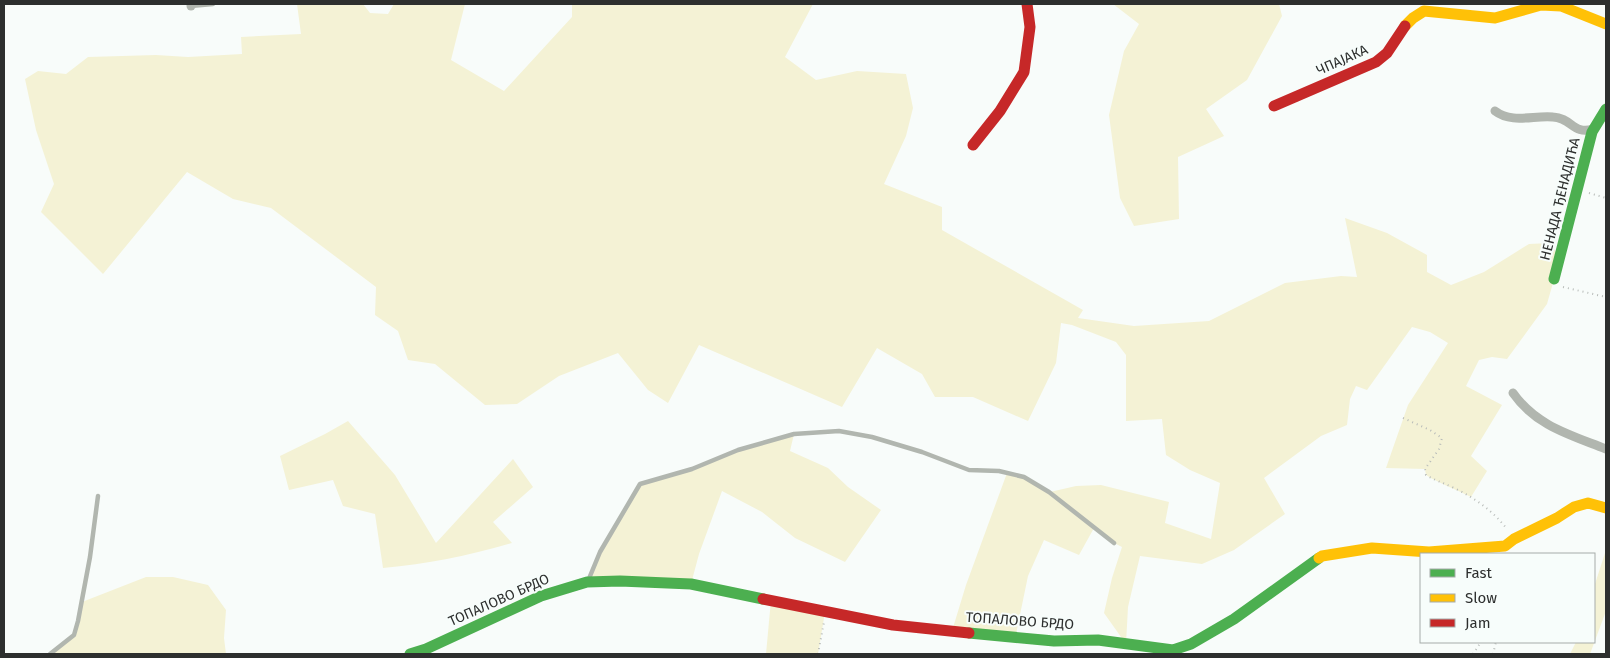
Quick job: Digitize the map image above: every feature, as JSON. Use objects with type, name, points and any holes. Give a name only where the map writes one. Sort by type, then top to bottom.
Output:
[{"type":"street","points":[[973,145],[1000,111],[1024,72],[1030,27],[1027,4]]},
{"type":"street","name":"ЧПАЈАКА","points":[[1274,106],[1376,62],[1386,54],[1418,8],[1495,18],[1541,5],[1561,6],[1606,24]]},
{"type":"street","name":"НЕНАДА ЂЕНАДИЋА","points":[[1554,279],[1593,129],[1606,109]]},
{"type":"street","name":"НЕНАДА ЂЕНАДИЋА","points":[[1495,111],[1501,115],[1517,118],[1552,116],[1560,118],[1578,130],[1585,132],[1593,129]]},
{"type":"street","points":[[1513,393],[1522,406],[1533,416],[1550,426],[1606,449]]},
{"type":"street","name":"ТОПАЛОВО БРДО","points":[[410,654],[426,649],[541,596],[587,582],[620,581],[691,584],[893,625],[1054,641],[1098,640],[1174,650],[1191,644],[1234,619],[1322,556],[1372,548],[1429,552],[1505,546],[1514,539],[1557,518],[1574,507],[1588,503],[1606,508]]},
{"type":"lane","points":[[191,5],[214,4]]},
{"type":"lane","points":[[587,582],[600,552],[640,484],[692,469],[738,450],[794,434],[839,431],[872,437],[922,452],[969,470],[999,471],[1024,477],[1050,492],[1114,543]]},
{"type":"lane","points":[[50,654],[74,635],[90,557],[98,496]]},
{"type":"path","points":[[1577,189],[1606,198]]},
{"type":"path","name":"НЕНАДА ЂЕНАДИЋА","points":[[1554,279],[1559,286],[1606,297]]},
{"type":"path","points":[[1403,418],[1430,430],[1442,438],[1439,450],[1425,469],[1426,475],[1438,483],[1471,497],[1489,510],[1514,539]]},
{"type":"path","points":[[818,654],[825,612]]},
{"type":"path","points":[[1474,654],[1480,643]]},
{"type":"shaded area","points":[[297,4],[363,4],[370,13],[388,14],[394,4],[465,4],[451,60],[504,91],[572,17],[572,4],[813,4],[785,57],[816,80],[857,71],[906,74],[913,108],[906,136],[884,184],[942,207],[942,230],[1083,310],[1078,318],[1134,326],[1209,321],[1285,283],[1341,276],[1357,277],[1345,218],[1387,233],[1427,255],[1427,272],[1451,285],[1484,272],[1529,244],[1550,243],[1560,258],[1547,304],[1507,359],[1492,357],[1479,360],[1466,386],[1502,405],[1471,456],[1487,471],[1471,497],[1426,475],[1425,469],[1386,468],[1408,405],[1448,343],[1430,332],[1412,327],[1367,390],[1356,386],[1350,399],[1347,425],[1321,436],[1264,478],[1285,514],[1234,550],[1202,564],[1140,556],[1128,607],[1126,644],[1104,613],[1122,547],[1094,528],[1079,555],[1044,540],[1028,576],[1016,634],[952,631],[966,585],[1007,473],[1024,477],[1050,492],[1076,486],[1101,485],[1169,502],[1165,523],[1211,539],[1220,483],[1190,470],[1166,455],[1162,419],[1126,421],[1126,355],[1116,342],[1072,325],[1061,323],[1056,363],[1028,421],[973,397],[935,397],[922,374],[877,348],[842,407],[699,345],[668,403],[648,390],[618,353],[559,376],[517,404],[485,405],[435,364],[408,360],[398,331],[375,315],[376,287],[271,208],[233,199],[187,172],[103,274],[41,212],[54,184],[36,130],[25,79],[38,71],[66,74],[88,57],[156,55],[188,57],[242,54],[241,37],[301,34]]},
{"type":"shaded area","points":[[1113,4],[1279,4],[1282,16],[1247,80],[1206,109],[1224,136],[1178,157],[1179,219],[1134,226],[1120,198],[1109,115],[1124,51],[1139,24]]},
{"type":"shaded area","points":[[348,421],[395,475],[436,543],[513,459],[533,487],[493,522],[512,543],[448,559],[383,568],[375,514],[343,506],[333,480],[289,490],[280,456]]},
{"type":"shaded area","points":[[794,434],[790,451],[828,468],[848,487],[881,510],[845,562],[795,538],[762,512],[722,491],[699,554],[691,584],[587,582],[600,552],[640,484],[691,469],[738,450]]},
{"type":"shaded area","points":[[1606,550],[1606,611],[1595,641],[1595,584]]},
{"type":"shaded area","points":[[146,577],[173,577],[208,585],[226,610],[224,638],[226,654],[50,654],[74,635],[82,602]]},
{"type":"shaded area","points":[[771,600],[825,612],[818,654],[766,654]]},
{"type":"shaded area","points":[[1576,643],[1594,643],[1590,654],[1570,654]]},
{"type":"traffic: fast","points":[[1554,279],[1592,132],[1606,109]]},
{"type":"traffic: fast","points":[[969,633],[1054,641],[1098,640],[1173,650],[1191,644],[1234,619],[1319,558]]},
{"type":"traffic: fast","points":[[410,654],[426,649],[541,596],[587,582],[620,581],[691,584],[763,599]]},
{"type":"traffic: slow","points":[[1405,26],[1424,11],[1495,18],[1541,5],[1561,6],[1606,24]]},
{"type":"traffic: slow","points":[[1319,558],[1372,548],[1429,552],[1505,546],[1514,539],[1557,518],[1574,507],[1588,503],[1606,508]]},
{"type":"traffic: jam","points":[[973,145],[1000,111],[1024,72],[1030,27],[1027,4]]},
{"type":"traffic: jam","points":[[1274,106],[1376,62],[1387,53],[1405,26]]},
{"type":"traffic: jam","points":[[763,599],[893,625],[969,633]]}]
